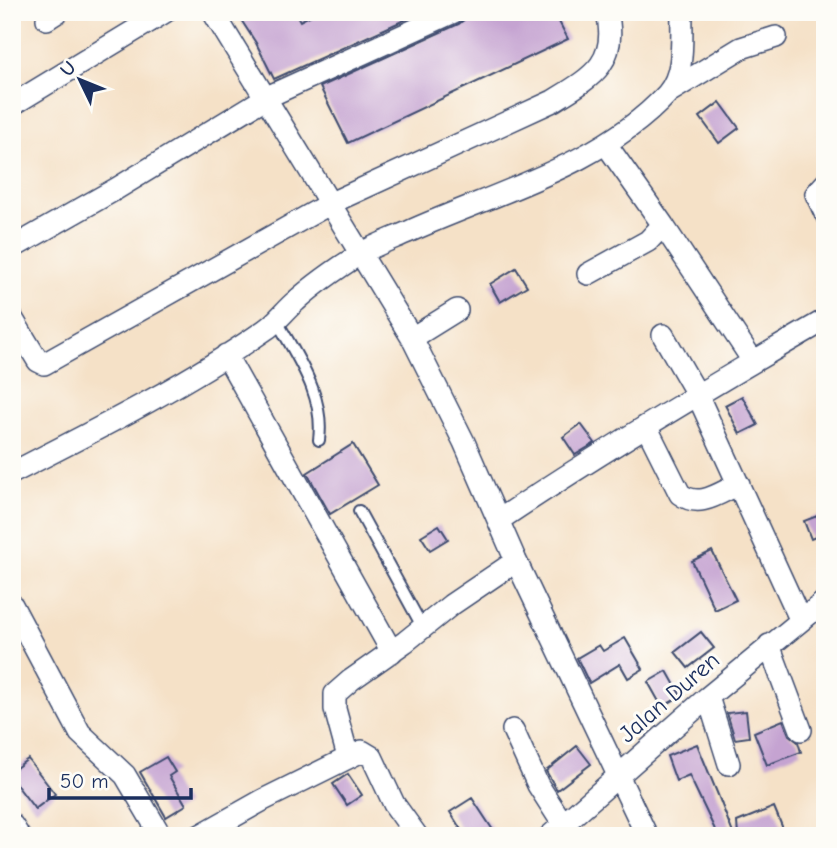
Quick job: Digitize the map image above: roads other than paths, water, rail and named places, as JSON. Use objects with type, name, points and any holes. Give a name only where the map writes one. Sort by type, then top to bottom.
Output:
[{"type":"street","points":[[12,105],[164,12]]},
{"type":"street","points":[[214,12],[412,338],[464,442],[516,561],[647,836]]},
{"type":"street","points":[[12,248],[116,189],[267,97],[454,12]]},
{"type":"street","points":[[12,317],[38,362],[44,364],[331,203],[553,101],[580,85],[596,71],[610,45],[611,32],[607,12]]},
{"type":"street","points":[[669,92],[677,80],[680,66],[682,12]]},
{"type":"street","points":[[12,473],[179,384],[226,355],[277,321],[297,299],[361,253],[609,149],[669,92],[741,48],[776,37]]},
{"type":"street","points":[[609,149],[754,361]]},
{"type":"street","points":[[825,184],[816,194],[825,212]]},
{"type":"street","points":[[588,274],[648,241],[663,225]]},
{"type":"street","points":[[412,338],[457,310]]},
{"type":"street","points":[[499,520],[565,475],[697,394],[825,320]]},
{"type":"street","points":[[663,335],[697,394],[800,619]]},
{"type":"street","points":[[226,355],[393,652]]},
{"type":"street","points":[[646,426],[680,494],[688,500],[701,502],[739,484]]},
{"type":"street","points":[[348,757],[335,709],[335,694],[451,605],[516,561]]},
{"type":"street","name":"Jalan Duren","points":[[556,830],[708,697],[825,600]]},
{"type":"street","points":[[12,605],[80,733],[125,775],[161,836]]},
{"type":"street","points":[[769,645],[801,730]]},
{"type":"street","points":[[708,697],[729,764]]},
{"type":"street","points":[[513,730],[556,830]]},
{"type":"street","points":[[199,836],[362,751],[372,757],[394,804],[417,836]]},
{"type":"street","points":[[12,825],[19,836]]},
{"type":"lane","points":[[277,321],[315,394],[321,422],[319,440]]},
{"type":"lane","points":[[359,511],[423,628]]}]
